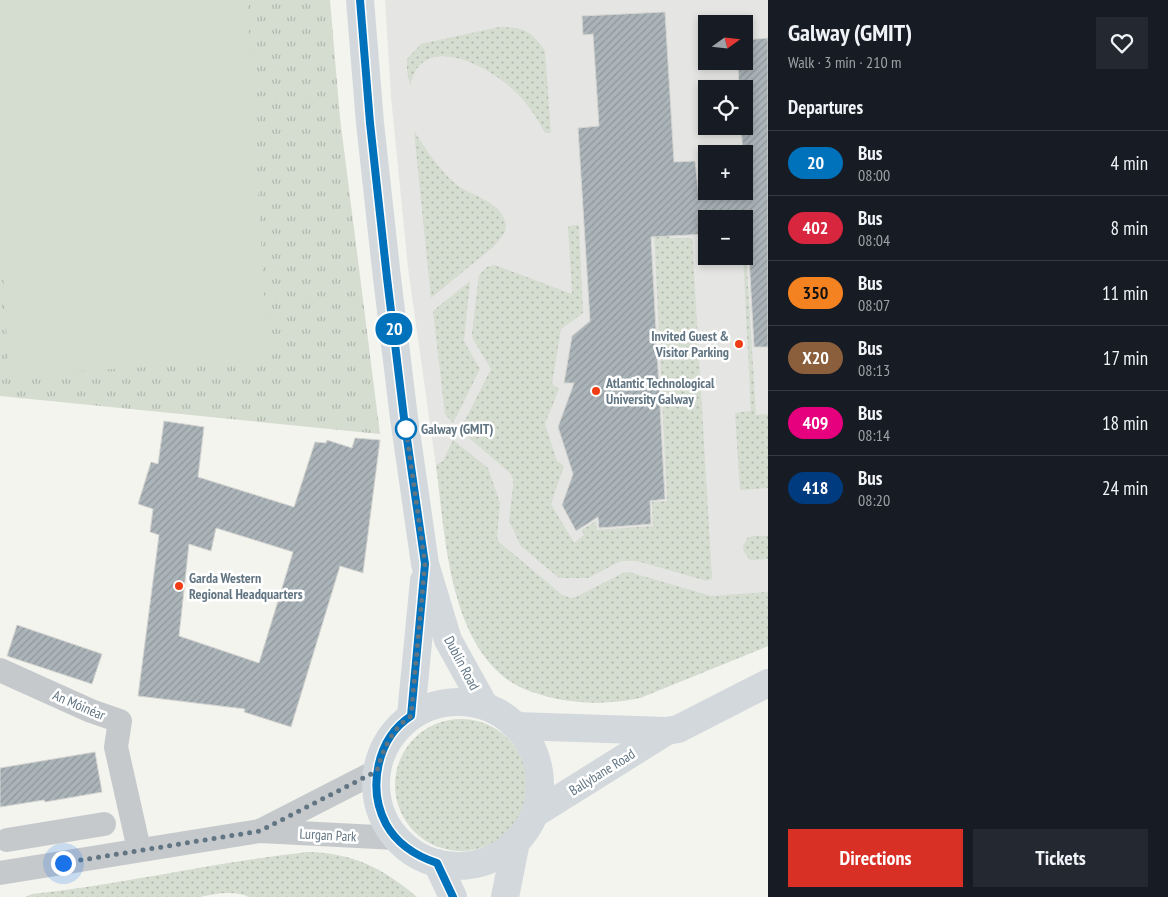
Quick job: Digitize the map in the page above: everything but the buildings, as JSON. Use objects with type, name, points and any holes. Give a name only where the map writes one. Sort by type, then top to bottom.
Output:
[{"type":"main road","name":"Dublin Road","points":[[360,0],[370,123],[387,278],[404,418],[425,564],[448,640],[483,703]]},
{"type":"main road","name":"Dublin Road","points":[[411,716],[425,564]]},
{"type":"main road","name":"Ballybane Road","points":[[516,726],[667,731],[678,729],[768,683]]},
{"type":"main road","points":[[453,701],[476,701],[499,710],[516,726],[529,745],[538,770],[539,796],[536,813],[529,831],[515,847],[491,859],[475,864],[456,866],[437,863],[414,854],[396,838],[381,813],[377,788],[377,771],[385,745],[396,730],[411,716],[428,708],[453,701]]},
{"type":"main road","name":"Ballybane Road","points":[[536,813],[667,731]]},
{"type":"main road","points":[[505,897],[515,847]]},
{"type":"main road","points":[[437,863],[453,897]]},
{"type":"street","name":"An Móinéar","points":[[0,670],[91,711],[120,721],[116,747],[139,849]]},
{"type":"street","name":"Lurgan Park","points":[[260,831],[377,771]]},
{"type":"street","points":[[7,840],[104,824]]},
{"type":"street","name":"Lurgan Park","points":[[0,873],[139,849],[260,831],[396,838]]},
{"type":"street","points":[[39,835],[44,866]]},
{"type":"shaded area","name":"Atlantic Technological University Galway","points":[[385,0],[768,0],[768,646],[640,698],[628,700],[597,703],[564,700],[524,689],[500,673],[480,649],[465,619],[451,573],[408,268],[391,97]]},
{"type":"green space","points":[[0,0],[330,0],[340,118],[380,434],[0,396]]},
{"type":"green space","points":[[0,0],[247,0],[268,360],[9,375],[0,223]]},
{"type":"green space","points":[[499,27],[521,29],[536,39],[545,51],[551,133],[545,133],[530,108],[502,80],[479,67],[454,57],[441,56],[430,59],[420,65],[410,86],[407,59],[421,44]]},
{"type":"green space","points":[[414,131],[444,173],[463,189],[497,208],[502,214],[506,225],[503,235],[493,247],[431,298]]},
{"type":"green space","points":[[579,225],[583,313],[561,329],[552,384],[559,389],[545,424],[557,461],[564,466],[551,504],[574,543],[584,535],[582,530],[596,521],[597,530],[653,526],[652,502],[667,501],[654,230],[669,229],[670,238],[692,238],[712,579],[707,581],[637,561],[621,561],[588,578],[559,578],[521,546],[509,521],[513,487],[513,479],[510,473],[460,430],[491,369],[473,339],[472,333],[479,275],[487,267],[495,265],[572,294],[568,226]]},
{"type":"green space","points":[[743,265],[747,265],[756,415],[768,414],[768,488],[740,490],[735,413],[751,411]]},
{"type":"green space","points":[[470,281],[464,341],[480,369],[453,423],[445,414],[433,311]]},
{"type":"green space","points":[[453,440],[488,468],[500,503],[497,537],[499,542],[561,594],[570,598],[576,597],[623,573],[629,572],[711,596],[768,592],[768,646],[640,698],[620,701],[578,702],[557,699],[513,684],[488,661],[473,637],[461,611],[453,582],[436,465],[443,461]]},
{"type":"green space","points":[[768,536],[768,559],[750,560],[744,552],[743,546],[747,538]]},
{"type":"green space","points":[[461,719],[486,724],[497,730],[507,739],[516,749],[522,760],[527,785],[522,810],[516,821],[507,831],[497,840],[486,846],[461,851],[436,846],[425,840],[415,831],[406,821],[400,810],[395,785],[400,760],[406,749],[415,739],[425,730],[436,724]]},
{"type":"green space","points":[[308,852],[339,855],[367,864],[392,878],[417,897],[249,897],[231,893],[200,897],[25,897],[32,894],[101,885],[239,861]]},
{"type":"bus line","name":"20","points":[[360,0],[370,123],[387,278],[404,418],[425,564],[411,716],[396,730],[382,752],[377,771],[378,801],[381,813],[391,832],[414,854],[437,863],[453,897]]},
{"type":"place","name":"Invited Guest & Visitor Parking","points":[[739,344]]},
{"type":"place","name":"Atlantic Technological University Galway","points":[[596,391]]},
{"type":"place","name":"Galway (GMIT)","points":[[406,429]]},
{"type":"place","name":"Garda Western Regional Headquarters","points":[[179,586]]},
{"type":"route","points":[[63,863],[139,849],[260,831],[377,771],[385,745],[396,730],[411,716],[420,627],[425,564],[406,429]]}]
